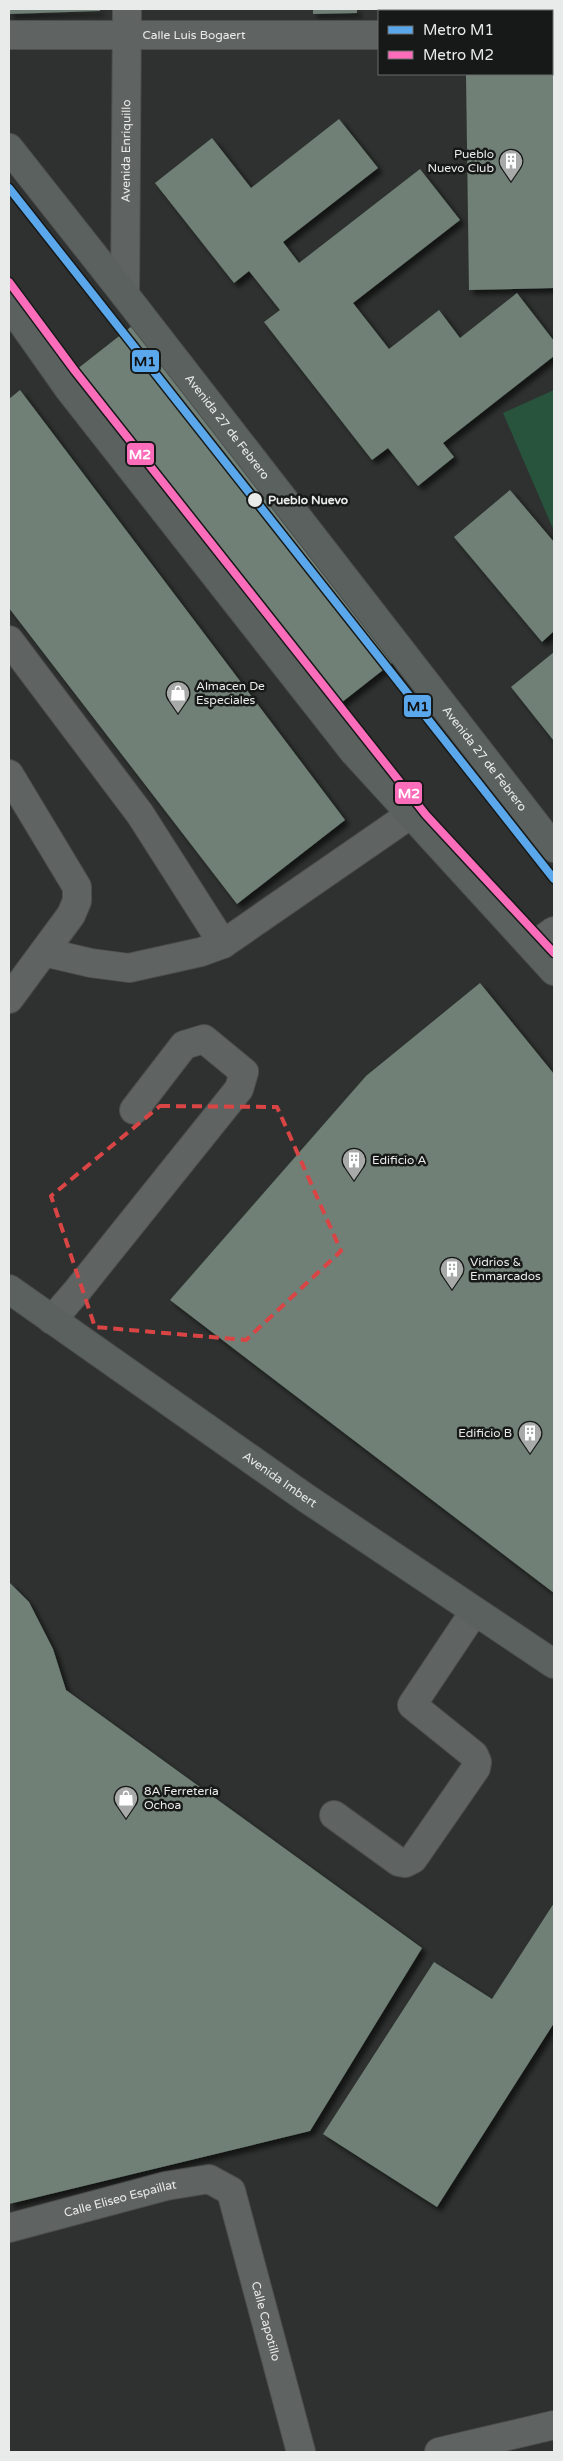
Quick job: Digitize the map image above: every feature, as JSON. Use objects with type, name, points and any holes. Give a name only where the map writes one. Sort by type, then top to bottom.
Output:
[{"type":"main road","name":"Avenida 27 de Febrero","points":[[9,148],[554,848]]},
{"type":"main road","points":[[9,304],[69,389],[348,744],[411,814],[544,939],[554,971]]},
{"type":"main road","name":"Avenida Imbert","points":[[9,1289],[306,1498],[554,1664]]},
{"type":"street","name":"Calle Luis Bogaert","points":[[9,36],[128,22],[378,35]]},
{"type":"street","name":"Avenida Enriquillo","points":[[125,295],[128,22]]},
{"type":"street","points":[[9,640],[140,814],[223,944]]},
{"type":"street","points":[[9,774],[77,887],[77,901],[71,915],[9,999]]},
{"type":"street","points":[[44,952],[91,963],[129,968],[201,952],[223,944],[411,814]]},
{"type":"street","points":[[52,1320],[239,1088],[244,1072],[204,1040],[184,1045],[134,1110]]},
{"type":"street","points":[[334,1814],[398,1862],[405,1863],[413,1860],[476,1768],[477,1762],[474,1755],[412,1705],[474,1612]]},
{"type":"street","name":"Calle Eliseo Espaillat","points":[[9,2228],[174,2185],[209,2179],[231,2191]]},
{"type":"street","name":"Calle Capotillo","points":[[231,2191],[301,2452]]},
{"type":"street","points":[[439,2452],[554,2425]]},
{"type":"highlighted area","points":[[160,1106],[277,1107],[341,1251],[246,1340],[95,1327],[51,1196]]},
{"type":"green space","points":[[554,390],[554,531],[503,413]]},
{"type":"building","points":[[9,9],[100,9],[100,11],[9,14]]},
{"type":"building","points":[[313,9],[357,9],[357,13],[313,14]]},
{"type":"building","points":[[456,9],[496,9],[496,10]]},
{"type":"building","name":"Pueblo Nuevo Club","points":[[553,73],[554,288],[469,290],[466,75],[553,75]]},
{"type":"building","points":[[339,119],[378,168],[283,242],[299,263],[420,169],[460,220],[353,303],[389,349],[439,310],[460,338],[517,293],[554,341],[554,356],[443,443],[454,457],[418,486],[388,448],[372,460],[264,322],[280,310],[249,271],[234,283],[155,183],[212,138],[251,188]]},
{"type":"building","name":"Pueblo Nuevo","points":[[132,326],[397,659],[332,710],[67,377]]},
{"type":"building","name":"Almacen De Especiales","points":[[20,390],[345,820],[237,904],[9,608],[9,399]]},
{"type":"building","points":[[510,490],[554,542],[554,631],[542,642],[454,537]]},
{"type":"building","points":[[554,652],[554,741],[511,687]]},
{"type":"building","points":[[480,983],[554,1074],[554,1593],[170,1300],[366,1076]]},
{"type":"building","name":"8A Ferretería Ochoa","points":[[9,1582],[29,1602],[53,1649],[66,1690],[422,1948],[310,2131],[9,2204]]},
{"type":"building","points":[[554,1903],[554,2023],[437,2207],[323,2134],[434,1962],[492,1999]]},
{"type":"metro line","name":"M1","points":[[9,188],[554,879]]},
{"type":"metro line","name":"M2","points":[[9,282],[75,371],[426,815],[554,953]]},
{"type":"place","name":"Pueblo Nuevo Club","points":[[511,182]]},
{"type":"place","name":"Pueblo Nuevo","points":[[255,500]]},
{"type":"place","name":"Almacen De Especiales","points":[[178,714]]},
{"type":"place","name":"Edificio A","points":[[354,1181]]},
{"type":"place","name":"Vidrios & Enmarcados","points":[[452,1290]]},
{"type":"place","name":"Edificio B","points":[[530,1454]]},
{"type":"place","name":"8A Ferretería Ochoa","points":[[126,1819]]}]
